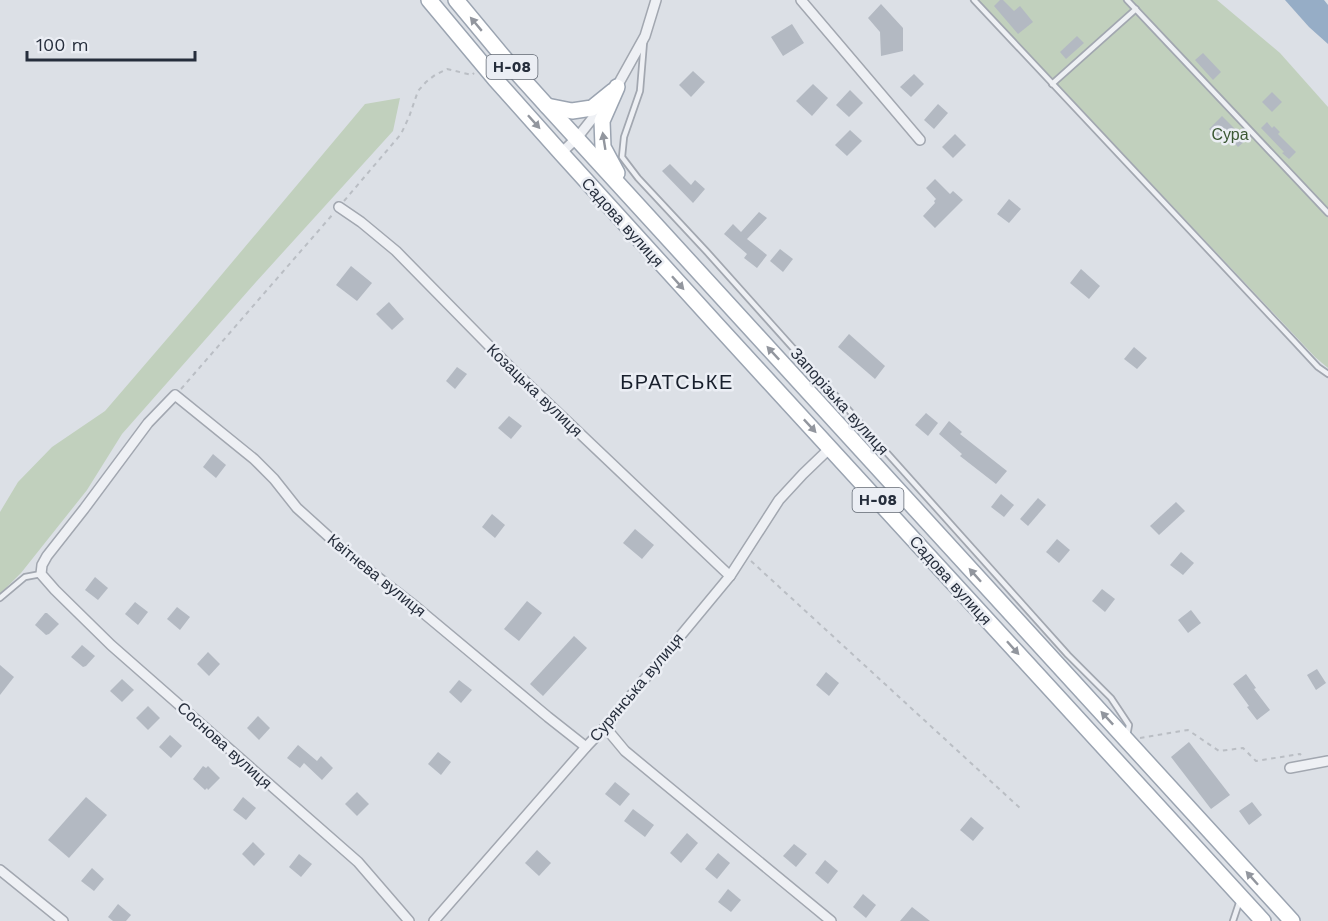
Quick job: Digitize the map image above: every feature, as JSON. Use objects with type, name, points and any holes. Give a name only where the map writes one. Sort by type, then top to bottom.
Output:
[{"type":"main road","name":"Н-08","points":[[429,0],[483,65]]},
{"type":"main road","name":"Н-08","points":[[456,0],[510,65],[574,134]]},
{"type":"main road","name":"Садова вулиця","points":[[483,65],[1263,921]]},
{"type":"main road","points":[[547,106],[572,111],[592,108],[617,87]]},
{"type":"main road","points":[[617,87],[602,121],[603,147],[627,192]]},
{"type":"main road","name":"Садова вулиця","points":[[574,134],[1292,921]]},
{"type":"street","points":[[561,153],[574,134],[617,87],[645,36],[656,0]]},
{"type":"street","points":[[801,0],[920,140]]},
{"type":"street","name":"Козацька вулиця","points":[[339,207],[396,251],[511,368],[730,576]]},
{"type":"street","points":[[41,572],[47,556],[148,423],[175,395]]},
{"type":"street","name":"Квітнева вулиця","points":[[175,395],[254,459],[274,479],[297,508],[349,555],[415,606],[586,747]]},
{"type":"street","name":"Сурянська вулиця","points":[[434,921],[605,727],[730,576],[779,500],[830,448]]},
{"type":"street","name":"Соснова вулиця","points":[[41,572],[55,590],[111,645],[358,862],[409,921]]},
{"type":"street","points":[[605,727],[625,751],[831,921]]},
{"type":"street","points":[[1290,768],[1328,761]]},
{"type":"street","points":[[0,870],[63,921]]},
{"type":"lane","points":[[974,0],[1318,367],[1328,374]]},
{"type":"lane","points":[[1127,0],[1328,213]]},
{"type":"lane","points":[[1052,84],[1136,9]]},
{"type":"lane","name":"Запорізька вулиця","points":[[645,36],[640,91],[624,137],[622,157],[638,178],[708,252],[1068,655],[1111,698],[1130,725],[1127,740]]},
{"type":"lane","points":[[0,598],[25,577],[41,572]]},
{"type":"lane","points":[[1233,921],[1241,897]]},
{"type":"path","points":[[175,395],[401,134],[418,91],[426,82],[447,69],[472,75],[483,65]]},
{"type":"path","points":[[744,554],[1021,809]]},
{"type":"path","points":[[1127,740],[1188,730],[1219,751],[1243,748],[1256,761],[1300,754],[1309,764]]},
{"type":"green space","name":"Сура","points":[[978,0],[1217,0],[1280,53],[1328,107],[1328,368],[1315,357]]},
{"type":"green space","points":[[400,98],[393,131],[122,434],[87,490],[21,573],[0,594],[0,512],[18,482],[52,447],[105,411],[365,104]]},
{"type":"water","points":[[1285,0],[1324,0],[1328,5],[1328,44],[1309,27]]},
{"type":"building","points":[[1003,0],[1014,11],[1020,6],[1033,22],[1018,34],[994,6]]},
{"type":"building","points":[[881,4],[903,28],[903,51],[881,56],[880,32],[868,18]]},
{"type":"building","points":[[792,24],[804,43],[783,56],[771,37]]},
{"type":"building","points":[[1077,36],[1084,43],[1066,59],[1060,52]]},
{"type":"building","points":[[1203,53],[1221,72],[1213,80],[1195,60]]},
{"type":"building","points":[[693,71],[705,82],[691,97],[679,85]]},
{"type":"building","points":[[914,74],[924,84],[911,97],[900,87]]},
{"type":"building","points":[[813,84],[828,98],[812,116],[796,101]]},
{"type":"building","points":[[850,90],[863,103],[849,117],[836,105]]},
{"type":"building","points":[[1272,92],[1282,102],[1272,112],[1262,102]]},
{"type":"building","points":[[938,104],[948,113],[934,129],[924,120]]},
{"type":"building","points":[[1222,116],[1246,140],[1238,147],[1225,133],[1219,139],[1209,129]]},
{"type":"building","points":[[1267,122],[1280,132],[1278,134],[1296,152],[1289,159],[1261,128]]},
{"type":"building","points":[[850,130],[862,141],[847,156],[835,145]]},
{"type":"building","points":[[955,134],[966,145],[953,158],[942,147]]},
{"type":"building","points":[[670,164],[691,185],[695,180],[705,189],[693,203],[662,171]]},
{"type":"building","points":[[935,179],[950,194],[953,191],[963,200],[935,228],[923,216],[935,203],[936,199],[926,188]]},
{"type":"building","points":[[1009,199],[1021,209],[1009,223],[997,214]]},
{"type":"building","points":[[759,212],[767,218],[747,239],[767,255],[757,268],[744,258],[747,254],[724,234],[733,224],[741,232]]},
{"type":"building","points":[[780,249],[793,259],[783,272],[770,261]]},
{"type":"building","points":[[351,266],[372,283],[357,301],[336,285]]},
{"type":"building","points":[[1081,269],[1100,286],[1089,299],[1070,283]]},
{"type":"building","points":[[389,302],[404,319],[392,330],[376,314]]},
{"type":"building","points":[[849,334],[885,366],[875,379],[838,347]]},
{"type":"building","points":[[1134,347],[1147,358],[1137,369],[1124,359]]},
{"type":"building","points":[[457,367],[467,374],[455,389],[446,381]]},
{"type":"building","points":[[926,413],[938,423],[928,436],[915,425]]},
{"type":"building","points":[[509,416],[522,426],[511,439],[498,428]]},
{"type":"building","points":[[949,421],[962,432],[960,434],[1007,471],[996,484],[960,456],[962,454],[939,434]]},
{"type":"building","points":[[213,454],[226,465],[216,478],[203,467]]},
{"type":"building","points":[[1001,494],[1014,505],[1004,517],[991,507]]},
{"type":"building","points":[[1038,498],[1046,505],[1028,526],[1020,519]]},
{"type":"building","points":[[1176,502],[1185,511],[1159,535],[1150,526]]},
{"type":"building","points":[[492,514],[505,525],[495,538],[482,527]]},
{"type":"building","points":[[635,529],[654,545],[642,559],[623,543]]},
{"type":"building","points":[[1057,539],[1070,550],[1059,563],[1046,552]]},
{"type":"building","points":[[1181,552],[1194,563],[1183,575],[1170,565]]},
{"type":"building","points":[[95,577],[108,588],[98,600],[85,590]]},
{"type":"building","points":[[1102,589],[1115,599],[1105,612],[1092,601]]},
{"type":"building","points":[[527,601],[542,613],[519,641],[504,629]]},
{"type":"building","points":[[135,602],[148,612],[138,625],[125,614]]},
{"type":"building","points":[[177,607],[190,617],[180,630],[167,619]]},
{"type":"building","points":[[1191,610],[1201,623],[1188,633],[1178,620]]},
{"type":"building","points":[[45,613],[59,624],[46,635],[35,625]]},
{"type":"building","points":[[574,636],[587,648],[543,696],[530,684]]},
{"type":"building","points":[[82,645],[95,656],[83,667],[71,657]]},
{"type":"building","points":[[208,652],[220,664],[209,676],[197,664]]},
{"type":"building","points":[[0,665],[14,677],[0,695]]},
{"type":"building","points":[[1317,669],[1326,683],[1316,690],[1307,675]]},
{"type":"building","points":[[826,672],[839,683],[829,696],[816,685]]},
{"type":"building","points":[[1246,674],[1270,710],[1257,720],[1233,684]]},
{"type":"building","points":[[122,679],[134,690],[122,702],[110,691]]},
{"type":"building","points":[[459,680],[472,690],[461,703],[449,692]]},
{"type":"building","points":[[148,706],[160,718],[148,730],[136,718]]},
{"type":"building","points":[[258,716],[270,728],[259,740],[247,728]]},
{"type":"building","points":[[170,735],[182,746],[171,758],[159,747]]},
{"type":"building","points":[[1189,742],[1230,795],[1211,809],[1171,757]]},
{"type":"building","points":[[298,745],[317,761],[321,756],[333,768],[322,780],[304,763],[300,768],[287,758]]},
{"type":"building","points":[[438,752],[451,762],[441,775],[428,764]]},
{"type":"building","points":[[203,766],[206,768],[208,766],[220,778],[208,790],[193,779]]},
{"type":"building","points":[[615,782],[630,794],[620,806],[605,794]]},
{"type":"building","points":[[357,792],[369,804],[357,816],[345,804]]},
{"type":"building","points":[[86,797],[107,815],[69,858],[48,840]]},
{"type":"building","points":[[243,797],[256,808],[246,820],[233,810]]},
{"type":"building","points":[[1252,802],[1262,815],[1249,825],[1239,811]]},
{"type":"building","points":[[633,809],[654,825],[645,837],[624,821]]},
{"type":"building","points":[[971,817],[984,828],[973,841],[960,830]]},
{"type":"building","points":[[687,833],[698,843],[681,863],[670,853]]},
{"type":"building","points":[[253,842],[265,854],[254,866],[242,854]]},
{"type":"building","points":[[794,844],[807,854],[796,867],[783,856]]},
{"type":"building","points":[[537,850],[551,863],[539,876],[525,863]]},
{"type":"building","points":[[718,853],[730,863],[717,879],[705,869]]},
{"type":"building","points":[[299,854],[312,864],[301,877],[289,867]]},
{"type":"building","points":[[825,860],[838,871],[828,884],[815,873]]},
{"type":"building","points":[[92,868],[104,879],[94,891],[81,881]]},
{"type":"building","points":[[728,889],[741,900],[731,912],[718,902]]},
{"type":"building","points":[[863,894],[876,905],[866,918],[853,907]]},
{"type":"building","points":[[118,904],[131,915],[126,921],[113,921],[108,917]]},
{"type":"building","points":[[912,907],[930,921],[900,921]]},
{"type":"district","name":"БРАТСЬКЕ","points":[[677,382]]}]
